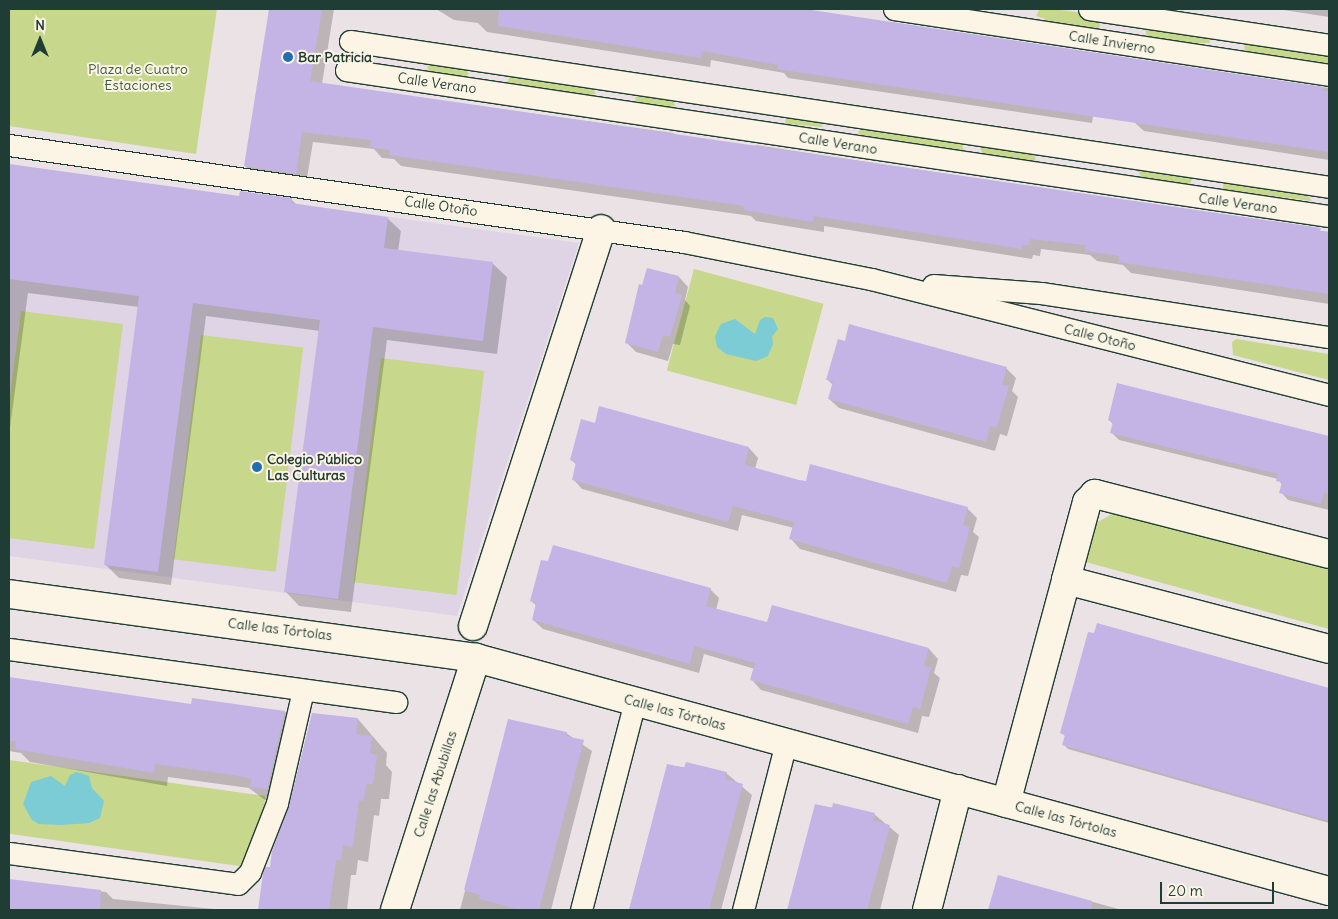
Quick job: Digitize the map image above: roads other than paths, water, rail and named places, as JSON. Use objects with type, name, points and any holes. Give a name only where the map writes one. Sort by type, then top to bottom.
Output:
[{"type":"street","points":[[473,626],[601,229]]},
{"type":"street","points":[[1006,802],[1087,502],[1094,494],[1329,554]]},
{"type":"street","points":[[1066,580],[1329,649]]},
{"type":"street","name":"Calle las Tórtolas","points":[[9,594],[476,658],[1329,891]]},
{"type":"street","name":"Calle las Abubillas","points":[[395,910],[476,658]]},
{"type":"street","points":[[927,910],[958,789]]},
{"type":"lane","name":"Calle Invierno","points":[[894,9],[1329,75]]},
{"type":"lane","points":[[1090,9],[1329,45]]},
{"type":"lane","name":"Calle Verano","points":[[350,41],[1329,188]]},
{"type":"lane","name":"Calle Verano","points":[[346,70],[1329,216]]},
{"type":"lane","name":"Calle Otoño","points":[[9,145],[684,242],[871,280],[1329,395]]},
{"type":"lane","name":"Calle Otoño","points":[[871,280],[1041,293],[1329,337]]},
{"type":"lane","points":[[9,649],[396,702]]},
{"type":"lane","points":[[9,853],[238,884],[250,872],[277,802],[303,690]]},
{"type":"lane","points":[[581,910],[635,701]]},
{"type":"lane","points":[[743,910],[786,743]]},
{"type":"water","points":[[765,317],[773,318],[778,329],[772,337],[773,344],[768,356],[756,361],[726,354],[717,347],[715,336],[721,324],[735,319],[755,334],[760,320]]},
{"type":"water","points":[[77,772],[89,776],[92,788],[104,801],[100,818],[89,823],[62,825],[39,824],[32,820],[23,804],[31,782],[51,776],[65,786],[70,775]]},
{"type":"place","name":"Bar Patricia","points":[[288,57]]},
{"type":"place","name":"Colegio Público Las Culturas","points":[[257,467]]},
{"type":"park label","name":"Plaza de Cuatro Estaciones","points":[[138,78]]}]
